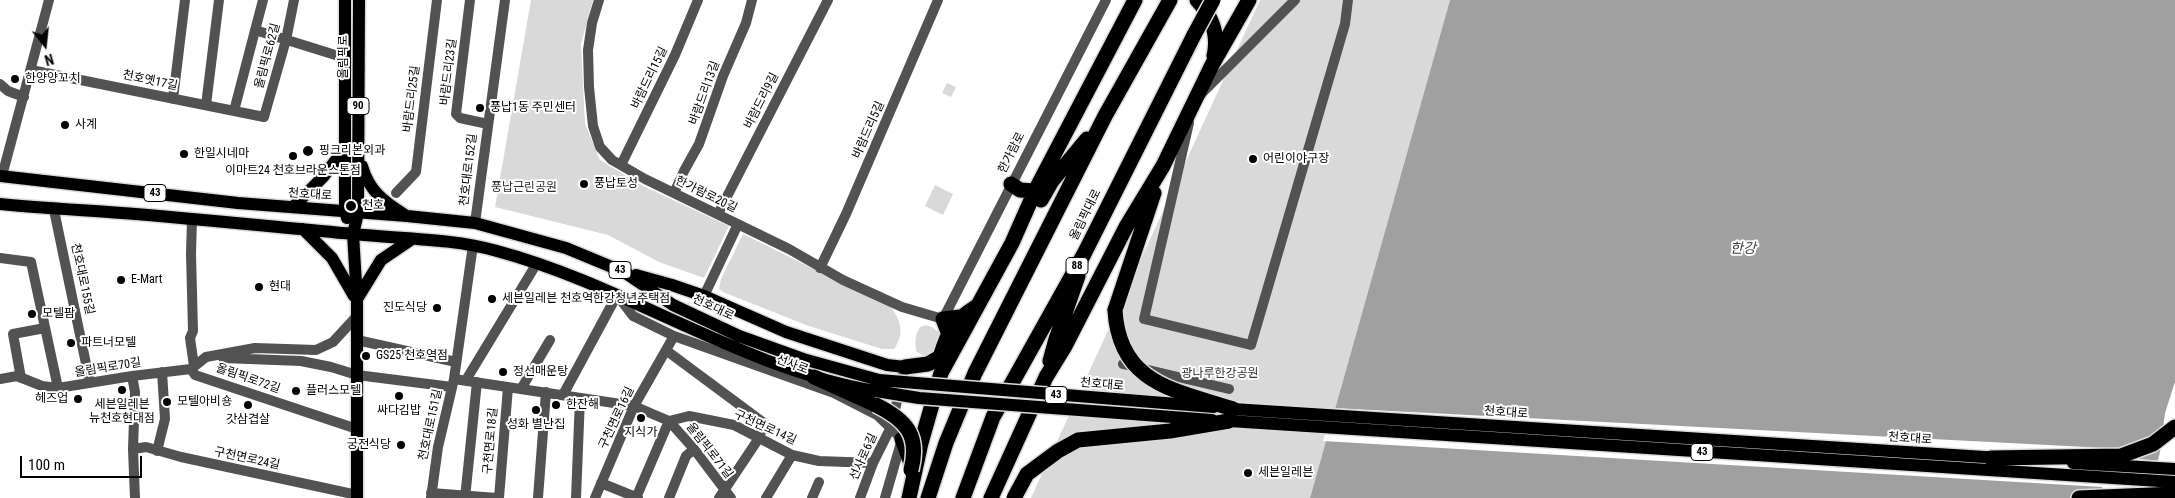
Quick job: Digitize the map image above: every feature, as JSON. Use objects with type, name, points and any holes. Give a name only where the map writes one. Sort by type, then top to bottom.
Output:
[{"type":"highway","points":[[903,498],[913,473],[941,373],[1012,243],[1035,191],[1135,0]]},
{"type":"highway","points":[[1120,26],[1141,0]]},
{"type":"highway","points":[[928,498],[946,442],[976,373],[1105,116],[1170,0]]},
{"type":"highway","points":[[1197,0],[1214,26],[1216,37],[1212,65]]},
{"type":"highway","name":"올림픽대로","points":[[963,498],[993,417],[1084,254],[1213,0]]},
{"type":"highway","points":[[991,498],[1046,377],[1126,226],[1163,166],[1212,65],[1241,18],[1249,0]]},
{"type":"highway","points":[[1012,243],[1052,181],[1105,116]]},
{"type":"highway","points":[[1163,166],[1115,310],[1116,329],[1122,347],[1132,363],[1154,382],[1231,415]]},
{"type":"highway","points":[[1011,184],[1020,190],[1035,191]]},
{"type":"highway","points":[[1046,377],[1056,339],[1075,288],[1084,254]]},
{"type":"highway","points":[[941,373],[940,357],[945,326],[980,304]]},
{"type":"highway","points":[[905,367],[928,364],[940,357]]},
{"type":"highway","points":[[814,377],[877,392],[911,434],[915,447],[909,498]]},
{"type":"highway","points":[[1014,498],[1027,474],[1058,451],[1078,440],[1170,431],[1231,415]]},
{"type":"highway","points":[[1991,458],[2121,456],[2153,444],[2175,427]]},
{"type":"highway","points":[[902,439],[913,473]]},
{"type":"highway","points":[[2079,498],[2175,494],[2174,498]]},
{"type":"main road","name":"올림픽로","points":[[345,0],[345,58],[356,299],[357,497]]},
{"type":"main road","name":"올림픽로","points":[[351,212],[358,172],[350,150],[358,0]]},
{"type":"main road","points":[[293,208],[350,150],[376,194],[407,216]]},
{"type":"main road","name":"천호대로","points":[[1,173],[293,208],[475,223],[566,248],[624,272],[673,305],[739,336],[803,359],[877,392],[919,398],[2175,469]]},
{"type":"main road","points":[[0,204],[353,234]]},
{"type":"main road","points":[[303,229],[332,258],[356,299],[381,260],[412,239]]},
{"type":"main road","name":"43","points":[[353,234],[474,245],[537,263],[617,295],[733,346],[814,377]]},
{"type":"main road","points":[[624,272],[704,296],[786,332],[888,365],[905,367]]},
{"type":"main road","name":"천호대로","points":[[1231,415],[2175,482]]},
{"type":"street","points":[[1,173],[24,97],[49,0]]},
{"type":"street","points":[[173,99],[186,0]]},
{"type":"street","points":[[206,105],[219,0]]},
{"type":"street","name":"올림픽로62길","points":[[234,111],[263,0]]},
{"type":"street","name":"올림픽로62길","points":[[264,117],[286,40],[294,0]]},
{"type":"street","name":"바람드리25길","points":[[396,193],[416,172],[437,0]]},
{"type":"street","name":"바람드리23길","points":[[470,0],[456,114],[460,118],[488,124]]},
{"type":"street","name":"천호대로152길","points":[[475,223],[505,0]]},
{"type":"street","name":"한가람로20길","points":[[599,0],[592,22],[588,50],[593,126],[600,147],[612,160],[674,193],[789,249],[820,268],[945,326]]},
{"type":"street","name":"바람드리15길","points":[[621,165],[675,55],[698,0]]},
{"type":"street","name":"바람드리13길","points":[[674,193],[699,144],[724,76],[746,24],[752,0]]},
{"type":"street","name":"바람드리9길","points":[[718,214],[828,0]]},
{"type":"street","name":"바람드리5길","points":[[820,268],[846,214],[938,0]]},
{"type":"street","name":"한가람로","points":[[945,326],[1011,184],[1106,0]]},
{"type":"street","points":[[1295,0],[1194,103],[1144,318],[1251,345],[1346,24],[1348,0]]},
{"type":"street","name":"올림픽로","points":[[255,30],[345,58]]},
{"type":"street","name":"천호옛17길","points":[[31,70],[264,117]]},
{"type":"street","points":[[0,84],[8,91],[24,97]]},
{"type":"street","name":"천호대로155길","points":[[54,210],[90,383]]},
{"type":"street","points":[[192,219],[190,254],[193,331],[190,338],[193,367]]},
{"type":"street","points":[[704,296],[738,224]]},
{"type":"street","name":"천호대로151길","points":[[465,497],[431,495],[438,447],[453,383],[474,245]]},
{"type":"street","points":[[0,258],[31,262],[58,388]]},
{"type":"street","points":[[466,380],[537,263]]},
{"type":"street","points":[[562,395],[617,295]]},
{"type":"street","name":"선사로","points":[[617,295],[633,316],[674,336],[834,393],[877,415],[902,439]]},
{"type":"street","name":"올림픽로70길","points":[[0,379],[17,376],[42,386],[58,388],[193,367],[206,357],[255,348],[316,350],[333,342],[356,317]]},
{"type":"street","points":[[21,378],[13,334],[45,328]]},
{"type":"street","name":"구천면로16길","points":[[595,498],[634,406],[674,336]]},
{"type":"street","points":[[356,340],[456,362]]},
{"type":"street","points":[[521,389],[550,340]]},
{"type":"street","points":[[667,351],[764,423],[759,438],[721,494]]},
{"type":"street","points":[[206,357],[301,361],[357,375]]},
{"type":"street","points":[[1123,364],[1230,389]]},
{"type":"street","name":"올림픽로72길","points":[[193,367],[195,374],[357,429]]},
{"type":"street","name":"선사로6길","points":[[860,498],[873,463],[891,427],[905,367]]},
{"type":"street","points":[[157,451],[165,419],[162,372]]},
{"type":"street","name":"올림픽로71길","points":[[357,375],[453,383],[466,380],[634,406],[669,421],[694,449],[721,494],[731,498]]},
{"type":"street","points":[[132,376],[135,392],[133,449],[135,498]]},
{"type":"street","points":[[465,497],[477,382]]},
{"type":"street","name":"구천면로18길","points":[[465,497],[498,498],[508,387]]},
{"type":"street","points":[[538,498],[546,392]]},
{"type":"street","points":[[576,498],[580,398]]},
{"type":"street","name":"구천면로14길","points":[[669,421],[689,416],[716,421],[734,425],[792,454],[819,461],[873,463]]},
{"type":"street","points":[[601,483],[637,498],[669,421]]},
{"type":"street","points":[[885,498],[902,439]]},
{"type":"street","name":"구천면로24길","points":[[133,449],[146,447],[357,497]]},
{"type":"street","points":[[669,498],[686,456],[694,449]]},
{"type":"street","points":[[766,498],[792,454]]},
{"type":"street","points":[[812,498],[819,482]]},
{"type":"green space","name":"풍납근린공원","points":[[531,0],[593,0],[581,44],[585,124],[600,160],[643,186],[729,226],[704,278],[659,262],[608,235],[495,207]]},
{"type":"green space","name":"광나루한강공원","points":[[1260,0],[1450,0],[1310,498],[1031,498]]},
{"type":"green space","points":[[947,83],[956,87],[951,97],[942,93]]},
{"type":"green space","points":[[935,185],[953,194],[943,215],[925,206]]},
{"type":"green space","points":[[743,234],[891,307],[899,322],[901,333],[894,349],[882,349],[806,325],[719,289],[721,279]]},
{"type":"green space","points":[[926,325],[936,330],[940,336],[935,354],[927,356],[916,351],[918,330]]},
{"type":"water","name":"한강","points":[[1450,0],[2175,0],[2175,382],[2165,413],[2160,452],[2148,498],[1310,498]]},
{"type":"pier","points":[[1333,408],[2125,449],[2129,458],[2161,461],[2151,498],[2105,498],[2102,487],[1323,441]]},
{"type":"place","name":"한양양꼬치","points":[[15,79]]},
{"type":"place","name":"풍납1동 주민센터","points":[[480,108]]},
{"type":"place","name":"사계","points":[[65,125]]},
{"type":"place","name":"핑크리본외과","points":[[308,151]]},
{"type":"place","name":"한일시네마","points":[[184,154]]},
{"type":"place","name":"이마트24 천호브라운스톤점","points":[[293,156]]},
{"type":"place","name":"어린이야구장","points":[[1253,159]]},
{"type":"place","name":"풍납토성","points":[[584,184]]},
{"type":"place","name":"천호","points":[[351,206]]},
{"type":"place","name":"E-Mart","points":[[121,280]]},
{"type":"place","name":"현대","points":[[259,287]]},
{"type":"place","name":"세븐일레븐 천호역한강청년주택점","points":[[492,299]]},
{"type":"place","name":"진도식당","points":[[437,308]]},
{"type":"place","name":"모텔팜","points":[[32,314]]},
{"type":"place","name":"파트너모텔","points":[[71,343]]},
{"type":"place","name":"GS25 천호역점","points":[[366,356]]},
{"type":"place","name":"정선매운탕","points":[[503,372]]},
{"type":"place","name":"세븐일레븐 뉴천호현대점","points":[[122,390]]},
{"type":"place","name":"플러스모텔","points":[[296,391]]},
{"type":"place","name":"싸다김밥","points":[[399,396]]},
{"type":"place","name":"헤즈업","points":[[78,399]]},
{"type":"place","name":"모텔아비숑","points":[[167,402]]},
{"type":"place","name":"갓삼겹살","points":[[248,405]]},
{"type":"place","name":"한잔해","points":[[556,405]]},
{"type":"place","name":"성화 별난집","points":[[536,410]]},
{"type":"place","name":"지식가","points":[[641,418]]},
{"type":"place","name":"궁전식당","points":[[401,445]]},
{"type":"place","name":"세븐일레븐","points":[[1248,473]]}]
